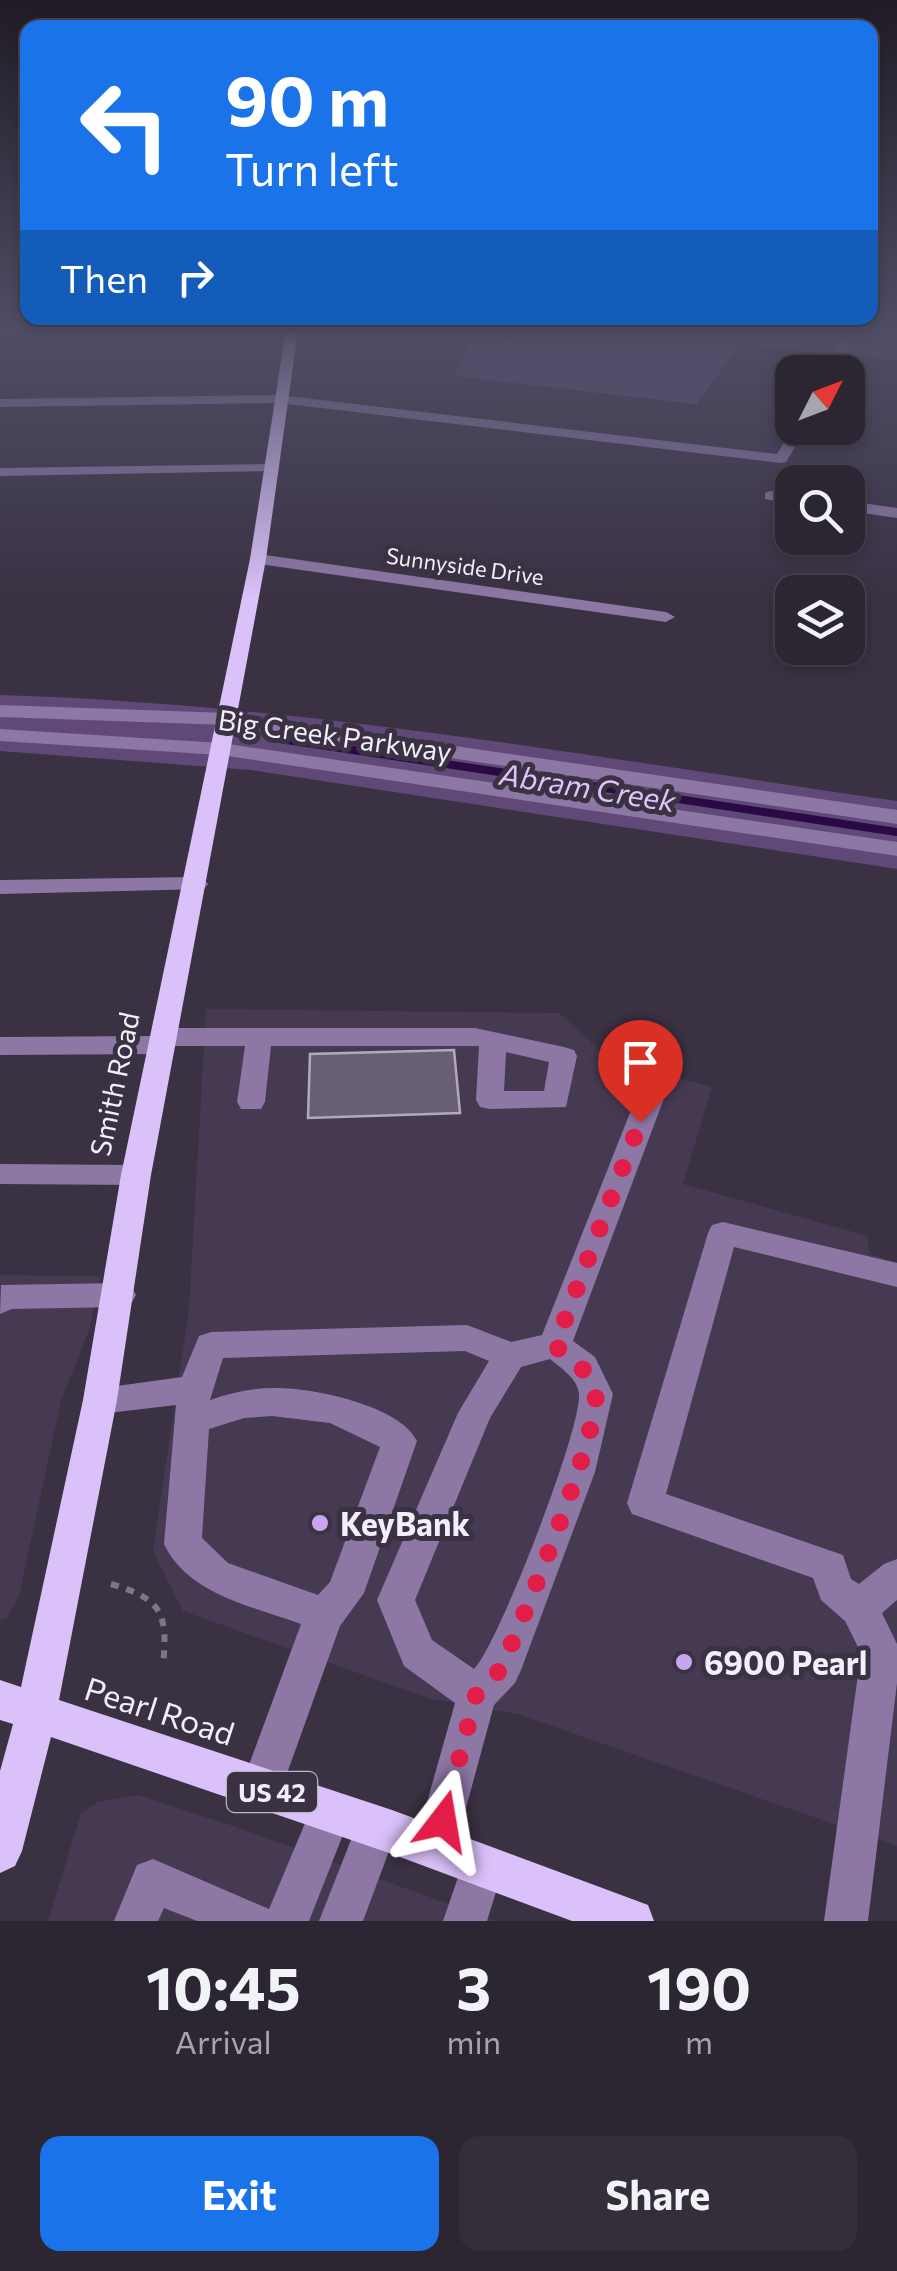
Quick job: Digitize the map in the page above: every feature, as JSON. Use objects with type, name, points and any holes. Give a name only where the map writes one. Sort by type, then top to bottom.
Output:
[{"type":"main road","name":"Smith Road","points":[[0,1851],[18,1707],[100,1400],[120,1294],[136,1175],[258,559],[276,420]]},
{"type":"main road","name":"Pearl Road","points":[[18,1707],[377,1827],[632,1921]]},
{"type":"street","points":[[452,420],[781,459],[790,445]]},
{"type":"street","points":[[0,472],[270,469]]},
{"type":"street","points":[[770,496],[775,497]]},
{"type":"street","points":[[865,508],[897,513]]},
{"type":"street","name":"Sunnyside Drive","points":[[258,559],[666,617]]},
{"type":"street","name":"Big Creek Parkway","points":[[0,711],[227,720],[897,817]]},
{"type":"street","name":"Big Creek Parkway","points":[[0,735],[221,748],[897,850]]},
{"type":"street","points":[[0,886],[196,884]]},
{"type":"street","points":[[0,1046],[259,1037],[476,1036],[493,1040]]},
{"type":"street","points":[[251,1102],[259,1037]]},
{"type":"street","points":[[555,1346],[655,1085]]},
{"type":"street","points":[[0,1174],[136,1175]]},
{"type":"street","points":[[897,1275],[723,1233],[645,1503],[841,1587],[897,1576]]},
{"type":"street","points":[[0,1298],[120,1294]]},
{"type":"street","points":[[324,1614],[215,1575],[183,1544],[193,1404],[211,1345],[467,1338],[510,1356],[555,1346],[583,1367],[596,1394],[577,1472],[500,1670],[476,1695],[436,1848]]},
{"type":"street","points":[[476,1695],[418,1654],[396,1600],[475,1414],[510,1356]]},
{"type":"street","points":[[100,1400],[330,1407],[370,1420],[400,1441],[344,1593],[324,1614],[262,1789]]},
{"type":"street","points":[[841,1587],[881,1652],[846,1921]]},
{"type":"street","points":[[287,1921],[331,1812]]},
{"type":"street","points":[[342,1921],[377,1827]]},
{"type":"street","points":[[464,1921],[482,1866]]},
{"type":"street","points":[[136,1921],[153,1880],[252,1921]]},
{"type":"path","points":[[111,1584],[141,1592],[160,1607],[167,1626],[163,1666]]},
{"type":"shaded area","points":[[0,695],[113,700],[338,721],[897,801],[897,869],[251,770],[0,751]]},
{"type":"shaded area","points":[[206,1009],[559,1013],[610,1059],[712,1087],[683,1184],[868,1236],[869,1254],[897,1262],[897,1846],[517,1714],[431,1699],[183,1611],[153,1551],[189,1309]]},
{"type":"shaded area","points":[[0,1275],[101,1276],[89,1330],[61,1401],[19,1596],[7,1618],[0,1620]]},
{"type":"shaded area","points":[[138,1795],[496,1921],[48,1921],[81,1813],[98,1802]]},
{"type":"building","points":[[454,1050],[460,1113],[308,1118],[310,1054]]},
{"type":"waterway","name":"Abram Creek","points":[[280,739],[897,832]]},
{"type":"place","name":"KeyBank","points":[[320,1523]]},
{"type":"place","name":"6900 Pearl","points":[[684,1662]]},
{"type":"route","points":[[443,1821],[476,1695],[500,1670],[577,1472],[596,1394],[583,1367],[555,1346],[640,1122]]}]
